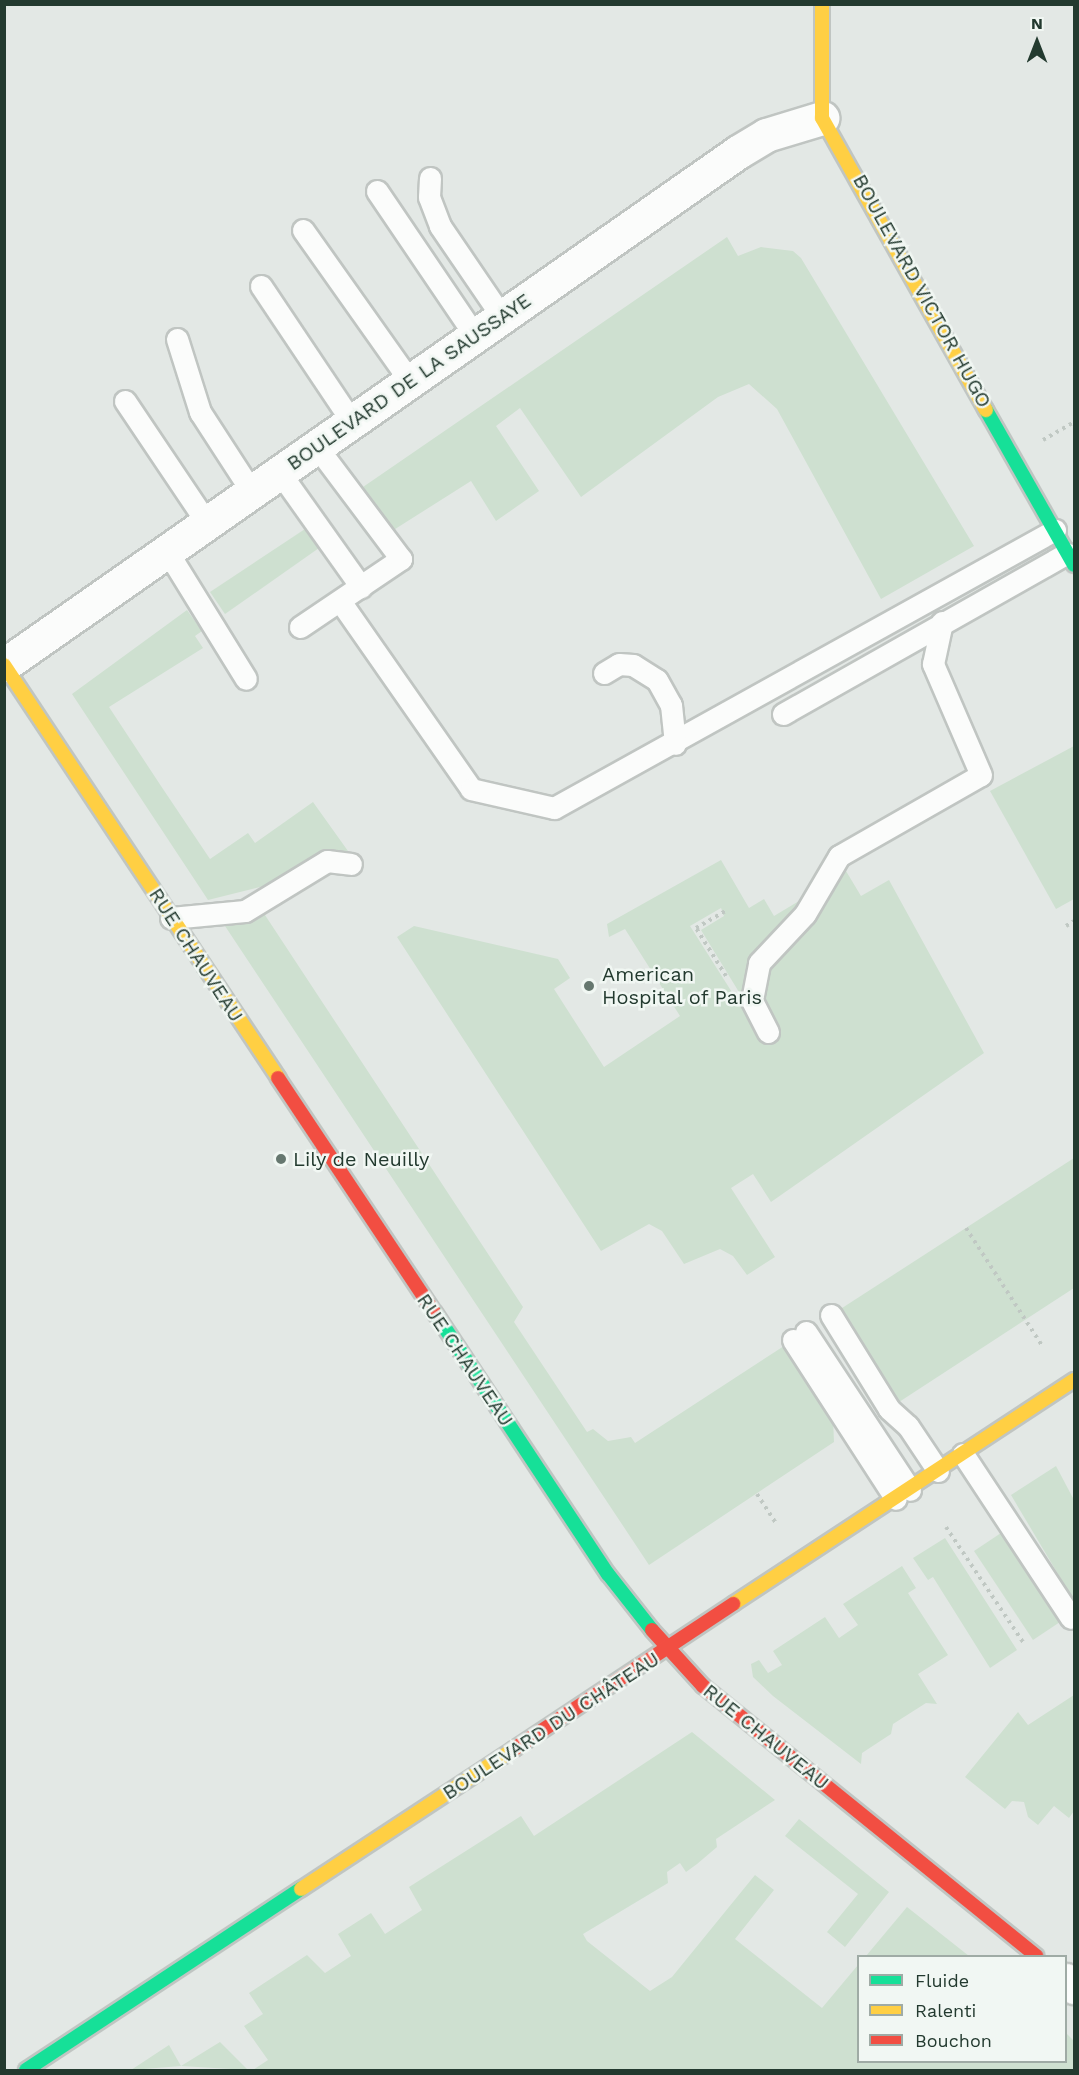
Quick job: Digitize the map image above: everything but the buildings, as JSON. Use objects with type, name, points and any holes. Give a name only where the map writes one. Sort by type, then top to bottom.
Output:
[{"type":"street","name":"BOULEVARD VICTOR HUGO","points":[[822,4],[822,118],[1071,559]]},
{"type":"street","name":"BOULEVARD DE LA SAUSSAYE","points":[[4,665],[738,152],[766,135],[822,118]]},
{"type":"street","name":"RUE CHAUVEAU","points":[[4,665],[608,1574],[668,1650],[703,1686],[1036,1955]]},
{"type":"street","name":"BOULEVARD DU CHÂTEAU","points":[[26,2070],[668,1650],[1074,1380]]},
{"type":"lane","points":[[430,178],[429,197],[440,226],[502,317]]},
{"type":"lane","points":[[377,190],[475,336]]},
{"type":"lane","points":[[303,231],[410,381]]},
{"type":"lane","points":[[261,286],[352,422]]},
{"type":"lane","points":[[177,339],[200,412],[252,492]]},
{"type":"lane","points":[[125,401],[207,523]]},
{"type":"lane","points":[[300,627],[401,559],[317,447]]},
{"type":"lane","points":[[280,473],[361,586]]},
{"type":"lane","points":[[340,601],[471,789],[554,808],[675,744],[1055,530]]},
{"type":"lane","points":[[167,551],[246,679]]},
{"type":"lane","points":[[783,714],[942,622],[1071,559]]},
{"type":"lane","points":[[768,1032],[752,1000],[759,963],[805,914],[838,856],[981,776],[933,664],[942,622]]},
{"type":"lane","points":[[604,673],[619,664],[633,665],[657,680],[671,705],[675,744]]},
{"type":"lane","points":[[171,918],[245,910],[327,861],[351,864]]},
{"type":"lane","points":[[831,1315],[889,1409],[908,1426],[938,1471]]},
{"type":"lane","points":[[799,1336],[903,1495]]},
{"type":"lane","points":[[963,1454],[1071,1618]]},
{"type":"path","points":[[727,910],[696,928],[741,1001],[752,1000]]},
{"type":"path","points":[[1066,926],[1074,921]]},
{"type":"path","points":[[966,1228],[1043,1347]]},
{"type":"path","points":[[757,1494],[776,1523]]},
{"type":"path","points":[[946,1527],[1025,1645]]},
{"type":"green space","points":[[727,237],[738,256],[761,247],[793,251],[801,258],[974,546],[881,599],[777,409],[749,384],[718,397],[581,497],[520,408],[496,426],[539,491],[496,521],[471,481],[392,531],[363,487]]},
{"type":"green space","points":[[305,529],[319,548],[225,614],[210,592]]},
{"type":"green space","points":[[187,610],[202,631],[195,636],[203,648],[109,707],[161,786],[210,859],[248,833],[255,843],[313,802],[353,858],[323,849],[268,885],[208,900],[72,694]]},
{"type":"green space","points":[[1074,746],[1074,899],[1056,909],[990,791]]},
{"type":"green space","points":[[721,860],[749,908],[764,899],[774,916],[804,898],[753,956],[742,997],[701,930],[724,916],[721,908],[690,926],[761,1038],[761,999],[770,963],[812,921],[829,883],[846,871],[861,896],[889,880],[984,1053],[771,1202],[753,1174],[731,1188],[775,1257],[747,1275],[733,1256],[720,1249],[684,1264],[662,1231],[649,1224],[601,1251],[397,937],[414,926],[558,959],[570,978],[554,989],[604,1067],[680,1016],[625,929],[609,937],[607,924]]},
{"type":"green space","points":[[263,912],[523,1307],[514,1322],[587,1432],[593,1429],[608,1441],[631,1437],[635,1443],[784,1346],[833,1419],[834,1442],[649,1565],[225,926],[247,923]]},
{"type":"green space","points":[[1074,1158],[1074,1288],[896,1404],[839,1310]]},
{"type":"green space","points":[[1056,1466],[1074,1500],[1074,1601],[1011,1495]]},
{"type":"green space","points":[[1001,1533],[1060,1622],[1033,1640],[974,1551]]},
{"type":"green space","points":[[945,1538],[1017,1650],[990,1668],[933,1577],[928,1580],[913,1558]]},
{"type":"green space","points":[[902,1566],[916,1588],[908,1593],[948,1655],[918,1674],[937,1704],[926,1703],[893,1724],[891,1734],[862,1753],[861,1764],[773,1696],[753,1677],[751,1664],[759,1660],[768,1673],[782,1665],[773,1651],[825,1617],[839,1638],[858,1625],[843,1604]]},
{"type":"green space","points":[[1074,1695],[1074,1811],[1069,1818],[1054,1806],[1038,1825],[1028,1817],[1024,1802],[1012,1801],[1005,1809],[965,1777],[1018,1712],[1028,1725]]},
{"type":"green space","points":[[692,1732],[775,1800],[716,1839],[717,1847],[686,1872],[680,1863],[667,1872],[668,1883],[583,1934],[587,1941],[650,1991],[672,1977],[755,1875],[774,1890],[735,1939],[822,2008],[857,1966],[857,2063],[1067,2063],[1067,2034],[1074,2041],[1074,2070],[253,2070],[268,2060],[244,2026],[263,2014],[249,1993],[307,1955],[325,1973],[351,1956],[338,1934],[371,1913],[385,1934],[422,1910],[409,1887],[521,1816],[534,1836]]},
{"type":"green space","points":[[799,1819],[889,1892],[845,1947],[827,1932],[858,1894],[785,1836]]},
{"type":"green space","points":[[907,1907],[968,1955],[867,1955]]},
{"type":"green space","points":[[220,2042],[248,2070],[181,2066]]},
{"type":"green space","points":[[169,2045],[181,2066],[131,2070]]},
{"type":"traffic: fast","points":[[986,410],[1074,565]]},
{"type":"traffic: fast","points":[[435,1313],[608,1574],[652,1630]]},
{"type":"traffic: fast","points":[[26,2070],[301,1889]]},
{"type":"traffic: slow","points":[[822,4],[822,118],[986,410]]},
{"type":"traffic: slow","points":[[4,665],[278,1078]]},
{"type":"traffic: slow","points":[[733,1604],[1074,1380]]},
{"type":"traffic: slow","points":[[301,1889],[514,1749]]},
{"type":"traffic: jam","points":[[278,1078],[435,1313]]},
{"type":"traffic: jam","points":[[514,1749],[733,1604]]},
{"type":"traffic: jam","points":[[652,1630],[703,1686],[1036,1955]]},
{"type":"place","name":"American Hospital of Paris","points":[[589,986]]},
{"type":"place","name":"Lily de Neuilly","points":[[281,1159]]}]
